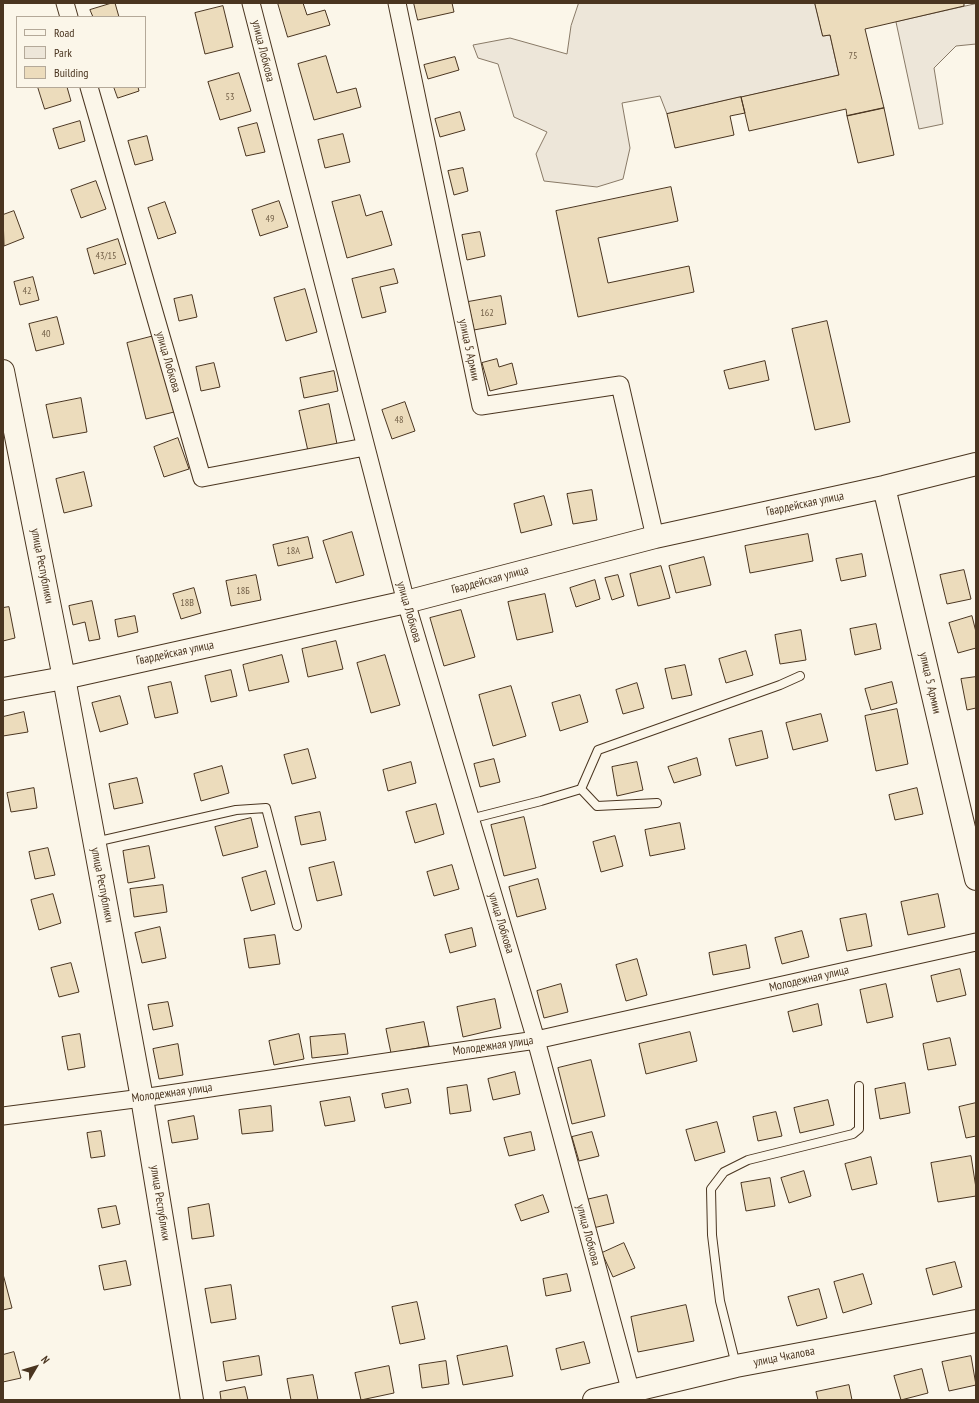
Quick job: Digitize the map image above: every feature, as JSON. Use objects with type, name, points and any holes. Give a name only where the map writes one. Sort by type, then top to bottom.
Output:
[{"type":"main road","name":"улица Республики","points":[[3,371],[64,678],[142,1098],[192,1400]]},
{"type":"main road","name":"Гвардейская улица","points":[[3,690],[64,678],[406,602],[655,537],[884,487],[976,464]]},
{"type":"main road","name":"улица 5 Армии","points":[[884,487],[976,879]]},
{"type":"main road","name":"улица Чкалова","points":[[594,1400],[632,1396],[736,1366],[976,1320]]},
{"type":"street","points":[[65,3],[69,16]]},
{"type":"street","name":"улица Лобкова","points":[[250,3],[406,602],[536,1040],[632,1396]]},
{"type":"street","name":"улица 5 Армии","points":[[397,3],[481,406],[620,385],[655,537]]},
{"type":"street","name":"улица Лобкова","points":[[89,88],[202,478],[365,447]]},
{"type":"street","name":"Молодежная улица","points":[[3,1116],[142,1098],[536,1040],[976,942]]},
{"type":"lane","points":[[582,789],[598,750],[780,685],[800,676]]},
{"type":"lane","points":[[470,819],[582,789]]},
{"type":"lane","points":[[582,789],[597,806],[657,803]]},
{"type":"lane","points":[[94,842],[236,810],[266,808],[297,926]]},
{"type":"lane","points":[[736,1366],[720,1301],[712,1235],[711,1189],[724,1172],[748,1160],[853,1134],[859,1129],[859,1086]]},
{"type":"green space","points":[[579,3],[815,3],[823,36],[830,35],[839,75],[667,114],[660,96],[622,103],[630,148],[623,179],[597,187],[544,181],[536,154],[547,132],[514,117],[498,64],[478,58],[473,45],[510,38],[567,54],[571,26]]},
{"type":"green space","points":[[976,4],[976,44],[956,46],[934,68],[943,124],[919,129],[896,22]]},
{"type":"building","points":[[115,3],[119,16],[93,16],[90,10]]},
{"type":"building","points":[[278,3],[303,3],[307,15],[325,10],[330,25],[288,37]]},
{"type":"building","points":[[414,3],[452,3],[454,12],[418,20]]},
{"type":"building","points":[[815,3],[964,3],[964,6],[865,29],[884,108],[847,116],[846,109],[749,131],[741,97],[839,75],[830,35],[823,36]]},
{"type":"building","points":[[223,6],[233,47],[205,54],[195,13]]},
{"type":"building","points":[[326,56],[337,93],[356,88],[361,107],[314,120],[298,64]]},
{"type":"building","points":[[455,57],[459,70],[428,79],[424,65]]},
{"type":"building","points":[[239,73],[251,111],[220,120],[208,82]]},
{"type":"building","points":[[38,88],[67,88],[71,101],[45,109]]},
{"type":"building","points":[[114,88],[138,88],[139,91],[118,98]]},
{"type":"building","points":[[741,97],[745,113],[730,116],[734,135],[675,148],[667,114]]},
{"type":"building","points":[[884,108],[894,155],[858,163],[847,116]]},
{"type":"building","points":[[460,112],[465,130],[440,137],[435,119]]},
{"type":"building","points":[[80,121],[85,141],[59,149],[53,129]]},
{"type":"building","points":[[257,123],[265,152],[246,156],[238,128]]},
{"type":"building","points":[[343,134],[350,162],[325,168],[318,140]]},
{"type":"building","points":[[147,136],[153,160],[135,165],[128,141]]},
{"type":"building","points":[[463,168],[468,191],[454,195],[448,171]]},
{"type":"building","points":[[96,181],[106,209],[81,218],[71,190]]},
{"type":"building","points":[[671,187],[678,221],[598,238],[608,283],[689,266],[694,292],[578,317],[556,211]]},
{"type":"building","points":[[360,195],[366,216],[382,211],[392,245],[347,258],[332,202]]},
{"type":"building","points":[[279,201],[288,227],[260,236],[252,210]]},
{"type":"building","points":[[165,202],[176,233],[158,239],[148,208]]},
{"type":"building","points":[[14,211],[24,238],[4,246],[3,215]]},
{"type":"building","points":[[480,232],[485,256],[467,260],[462,235]]},
{"type":"building","points":[[118,239],[126,264],[94,274],[87,249]]},
{"type":"building","points":[[394,269],[398,283],[380,287],[386,312],[362,318],[352,279]]},
{"type":"building","points":[[33,277],[39,300],[20,305],[14,282]]},
{"type":"building","points":[[305,289],[317,332],[286,341],[274,298]]},
{"type":"building","points":[[192,295],[197,317],[179,321],[174,299]]},
{"type":"building","points":[[501,296],[506,324],[474,330],[468,302]]},
{"type":"building","points":[[57,317],[64,344],[36,351],[29,324]]},
{"type":"building","points":[[827,321],[850,422],[815,430],[792,329]]},
{"type":"building","points":[[154,336],[174,412],[146,419],[127,343]]},
{"type":"building","points":[[497,359],[499,367],[512,363],[517,384],[490,391],[482,363]]},
{"type":"building","points":[[765,361],[769,380],[729,389],[724,371]]},
{"type":"building","points":[[214,363],[220,387],[201,391],[196,367]]},
{"type":"building","points":[[334,371],[338,391],[304,398],[300,378]]},
{"type":"building","points":[[81,398],[87,432],[53,438],[46,405]]},
{"type":"building","points":[[405,402],[415,431],[392,439],[382,410]]},
{"type":"building","points":[[329,404],[337,444],[308,451],[299,411]]},
{"type":"building","points":[[178,438],[189,469],[164,477],[154,447]]},
{"type":"building","points":[[84,472],[92,506],[64,513],[56,479]]},
{"type":"building","points":[[592,490],[597,520],[573,524],[567,494]]},
{"type":"building","points":[[544,496],[552,525],[521,533],[514,504]]},
{"type":"building","points":[[352,532],[364,575],[336,583],[323,541]]},
{"type":"building","points":[[808,534],[813,561],[750,573],[745,546]]},
{"type":"building","points":[[308,537],[313,558],[278,566],[273,545]]},
{"type":"building","points":[[862,554],[866,576],[841,581],[836,559]]},
{"type":"building","points":[[704,557],[711,585],[676,593],[669,566]]},
{"type":"building","points":[[661,566],[670,598],[638,606],[630,574]]},
{"type":"building","points":[[964,570],[971,599],[947,604],[940,575]]},
{"type":"building","points":[[256,575],[261,600],[231,606],[226,581]]},
{"type":"building","points":[[618,575],[624,596],[612,600],[605,578]]},
{"type":"building","points":[[595,580],[600,599],[576,607],[570,588]]},
{"type":"building","points":[[194,588],[201,613],[181,619],[173,594]]},
{"type":"building","points":[[545,594],[553,632],[517,640],[508,602]]},
{"type":"building","points":[[92,601],[100,639],[89,641],[85,622],[73,625],[69,606]]},
{"type":"building","points":[[9,607],[15,638],[3,641],[3,608]]},
{"type":"building","points":[[461,610],[475,657],[444,666],[430,618]]},
{"type":"building","points":[[135,616],[138,632],[118,637],[115,620]]},
{"type":"building","points":[[972,616],[976,632],[976,648],[958,653],[949,623]]},
{"type":"building","points":[[876,624],[881,649],[855,655],[850,629]]},
{"type":"building","points":[[801,630],[806,660],[780,664],[775,635]]},
{"type":"building","points":[[336,641],[343,669],[308,677],[302,649]]},
{"type":"building","points":[[746,651],[753,675],[726,683],[719,659]]},
{"type":"building","points":[[282,655],[289,682],[249,691],[243,665]]},
{"type":"building","points":[[385,655],[400,705],[371,713],[357,663]]},
{"type":"building","points":[[685,665],[692,695],[672,699],[665,669]]},
{"type":"building","points":[[231,670],[237,696],[211,702],[205,676]]},
{"type":"building","points":[[976,677],[976,708],[967,710],[961,679]]},
{"type":"building","points":[[171,682],[178,713],[155,718],[148,687]]},
{"type":"building","points":[[892,682],[897,703],[871,710],[865,689]]},
{"type":"building","points":[[637,683],[644,708],[623,714],[616,690]]},
{"type":"building","points":[[511,686],[526,736],[493,746],[479,695]]},
{"type":"building","points":[[580,695],[588,722],[560,731],[552,703]]},
{"type":"building","points":[[120,696],[128,724],[100,732],[92,703]]},
{"type":"building","points":[[897,709],[908,764],[876,771],[865,716]]},
{"type":"building","points":[[24,712],[28,732],[3,736],[3,717]]},
{"type":"building","points":[[821,714],[828,741],[793,750],[786,723]]},
{"type":"building","points":[[762,731],[768,758],[736,766],[729,739]]},
{"type":"building","points":[[308,749],[316,778],[292,784],[284,755]]},
{"type":"building","points":[[697,758],[701,775],[674,783],[668,767]]},
{"type":"building","points":[[494,759],[500,782],[480,787],[474,764]]},
{"type":"building","points":[[411,762],[416,783],[388,791],[383,770]]},
{"type":"building","points":[[637,762],[643,790],[617,796],[612,767]]},
{"type":"building","points":[[222,766],[229,793],[201,801],[194,774]]},
{"type":"building","points":[[137,778],[143,803],[114,809],[109,784]]},
{"type":"building","points":[[34,788],[37,808],[11,812],[7,793]]},
{"type":"building","points":[[917,788],[923,814],[895,820],[889,795]]},
{"type":"building","points":[[436,804],[444,834],[415,843],[406,812]]},
{"type":"building","points":[[320,812],[326,840],[301,845],[295,817]]},
{"type":"building","points":[[524,817],[536,868],[504,876],[491,825]]},
{"type":"building","points":[[251,818],[258,847],[223,856],[215,827]]},
{"type":"building","points":[[680,823],[685,849],[650,856],[645,830]]},
{"type":"building","points":[[615,836],[623,866],[601,872],[593,842]]},
{"type":"building","points":[[149,846],[155,878],[128,883],[123,851]]},
{"type":"building","points":[[48,848],[55,875],[35,879],[29,852]]},
{"type":"building","points":[[334,862],[342,895],[317,901],[309,868]]},
{"type":"building","points":[[452,865],[459,889],[434,896],[427,872]]},
{"type":"building","points":[[266,871],[275,904],[251,911],[242,878]]},
{"type":"building","points":[[538,879],[546,909],[517,917],[509,887]]},
{"type":"building","points":[[163,885],[167,912],[134,917],[130,889]]},
{"type":"building","points":[[53,894],[61,923],[39,930],[31,900]]},
{"type":"building","points":[[938,894],[945,927],[908,935],[901,902]]},
{"type":"building","points":[[866,914],[872,946],[847,951],[840,919]]},
{"type":"building","points":[[160,927],[166,958],[142,963],[135,933]]},
{"type":"building","points":[[472,928],[476,946],[450,953],[445,935]]},
{"type":"building","points":[[802,931],[809,957],[782,964],[775,938]]},
{"type":"building","points":[[275,935],[280,964],[249,968],[244,939]]},
{"type":"building","points":[[746,945],[750,968],[713,975],[709,953]]},
{"type":"building","points":[[637,959],[647,995],[626,1001],[616,965]]},
{"type":"building","points":[[71,963],[79,992],[59,997],[51,968]]},
{"type":"building","points":[[960,969],[966,995],[937,1002],[931,976]]},
{"type":"building","points":[[561,984],[568,1012],[544,1018],[537,991]]},
{"type":"building","points":[[886,984],[893,1017],[867,1023],[860,990]]},
{"type":"building","points":[[495,999],[501,1028],[463,1037],[457,1007]]},
{"type":"building","points":[[168,1002],[173,1026],[153,1030],[148,1005]]},
{"type":"building","points":[[818,1004],[822,1025],[793,1032],[788,1012]]},
{"type":"building","points":[[424,1022],[429,1046],[391,1053],[386,1029]]},
{"type":"building","points":[[690,1032],[697,1061],[646,1074],[639,1044]]},
{"type":"building","points":[[80,1034],[85,1067],[68,1070],[62,1037]]},
{"type":"building","points":[[299,1034],[304,1059],[274,1065],[269,1041]]},
{"type":"building","points":[[345,1034],[348,1054],[312,1058],[310,1037]]},
{"type":"building","points":[[950,1038],[956,1065],[928,1070],[923,1044]]},
{"type":"building","points":[[178,1044],[183,1075],[159,1079],[153,1049]]},
{"type":"building","points":[[591,1060],[605,1116],[572,1124],[558,1068]]},
{"type":"building","points":[[515,1072],[520,1094],[493,1100],[488,1079]]},
{"type":"building","points":[[905,1083],[910,1113],[880,1119],[875,1089]]},
{"type":"building","points":[[467,1085],[471,1111],[450,1114],[447,1088]]},
{"type":"building","points":[[408,1089],[411,1103],[385,1108],[382,1094]]},
{"type":"building","points":[[350,1097],[355,1121],[325,1126],[320,1102]]},
{"type":"building","points":[[828,1100],[834,1125],[800,1133],[794,1108]]},
{"type":"building","points":[[976,1103],[976,1136],[966,1138],[959,1107]]},
{"type":"building","points":[[271,1106],[273,1131],[242,1134],[239,1110]]},
{"type":"building","points":[[776,1112],[782,1136],[758,1141],[753,1117]]},
{"type":"building","points":[[194,1116],[198,1139],[172,1143],[168,1121]]},
{"type":"building","points":[[717,1122],[725,1152],[695,1161],[686,1130]]},
{"type":"building","points":[[101,1131],[105,1156],[91,1158],[87,1133]]},
{"type":"building","points":[[531,1132],[535,1150],[509,1156],[504,1138]]},
{"type":"building","points":[[592,1132],[599,1156],[579,1161],[572,1137]]},
{"type":"building","points":[[971,1156],[976,1196],[938,1202],[931,1163]]},
{"type":"building","points":[[871,1157],[877,1184],[852,1190],[845,1164]]},
{"type":"building","points":[[804,1171],[811,1196],[789,1203],[781,1178]]},
{"type":"building","points":[[770,1178],[775,1206],[746,1211],[741,1183]]},
{"type":"building","points":[[543,1195],[549,1212],[521,1221],[515,1205]]},
{"type":"building","points":[[607,1195],[614,1223],[593,1228],[586,1200]]},
{"type":"building","points":[[209,1204],[214,1236],[192,1239],[188,1208]]},
{"type":"building","points":[[116,1206],[120,1224],[102,1228],[98,1209]]},
{"type":"building","points":[[624,1243],[635,1268],[613,1277],[602,1253]]},
{"type":"building","points":[[126,1261],[131,1285],[104,1290],[99,1266]]},
{"type":"building","points":[[955,1262],[962,1287],[933,1295],[926,1269]]},
{"type":"building","points":[[3,1274],[12,1308],[3,1310]]},
{"type":"building","points":[[567,1274],[571,1291],[546,1296],[543,1279]]},
{"type":"building","points":[[863,1274],[872,1304],[843,1313],[834,1282]]},
{"type":"building","points":[[231,1285],[236,1319],[211,1323],[205,1289]]},
{"type":"building","points":[[819,1289],[827,1318],[797,1326],[788,1297]]},
{"type":"building","points":[[417,1302],[425,1339],[400,1344],[392,1307]]},
{"type":"building","points":[[686,1305],[694,1341],[638,1352],[631,1317]]},
{"type":"building","points":[[584,1342],[590,1363],[561,1370],[556,1349]]},
{"type":"building","points":[[507,1346],[513,1376],[463,1385],[457,1356]]},
{"type":"building","points":[[14,1352],[21,1378],[3,1382],[3,1355]]},
{"type":"building","points":[[259,1356],[262,1375],[226,1381],[223,1362]]},
{"type":"building","points":[[971,1356],[976,1385],[949,1391],[942,1362]]},
{"type":"building","points":[[446,1361],[449,1384],[422,1388],[419,1365]]},
{"type":"building","points":[[389,1366],[394,1393],[361,1400],[355,1373]]},
{"type":"building","points":[[922,1369],[928,1393],[901,1400],[894,1376]]},
{"type":"building","points":[[313,1375],[318,1400],[291,1400],[287,1379]]},
{"type":"building","points":[[849,1385],[852,1400],[818,1400],[816,1392]]},
{"type":"building","points":[[245,1387],[248,1400],[221,1400],[220,1392]]}]
